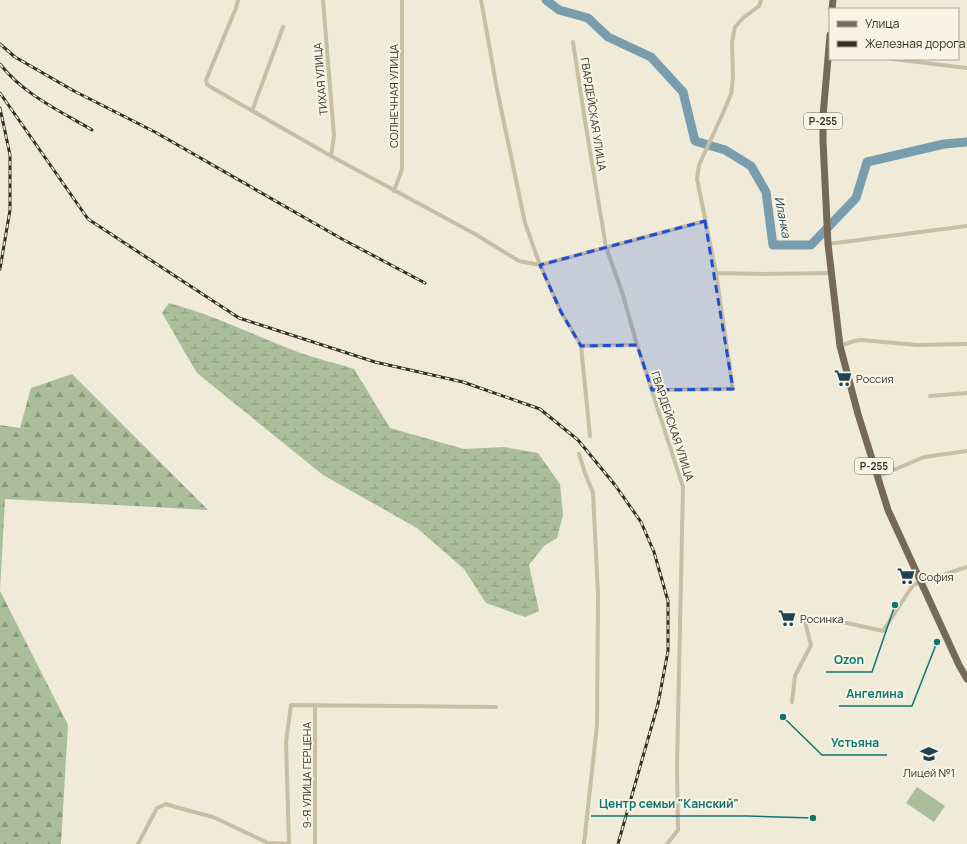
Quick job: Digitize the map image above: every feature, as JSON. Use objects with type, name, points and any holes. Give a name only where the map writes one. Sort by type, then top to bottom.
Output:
[{"type":"main road","name":"Р-255","points":[[829,51],[822,128],[828,241],[840,346],[858,414],[888,510],[967,679]]},
{"type":"street","points":[[238,0],[206,80],[209,86],[331,156],[475,234],[519,260],[540,265],[706,221]]},
{"type":"street","name":"ТИХАЯ УЛИЦА","points":[[323,0],[334,136],[331,156]]},
{"type":"street","name":"СОЛНЕЧНАЯ УЛИЦА","points":[[394,191],[402,169],[402,0]]},
{"type":"street","points":[[481,0],[497,89],[525,223],[540,265],[561,312],[581,346],[590,436]]},
{"type":"street","points":[[652,390],[733,389],[716,273],[697,179],[699,165],[704,152],[731,94],[733,78],[732,42],[735,27],[743,18],[759,6],[761,0]]},
{"type":"street","points":[[252,111],[283,27]]},
{"type":"street","name":"ГВАРДЕЙСКАЯ УЛИЦА","points":[[573,42],[584,121],[606,247],[623,295],[637,345],[683,487],[677,765],[678,830],[667,844]]},
{"type":"street","points":[[901,60],[967,68]]},
{"type":"street","points":[[828,241],[967,226]]},
{"type":"street","points":[[716,273],[763,274],[831,272]]},
{"type":"street","points":[[840,346],[861,340],[917,346],[967,344]]},
{"type":"street","points":[[581,346],[637,345]]},
{"type":"street","points":[[930,396],[967,393]]},
{"type":"street","points":[[877,477],[924,457],[967,451]]},
{"type":"street","points":[[579,454],[593,493],[598,594],[597,725],[584,844]]},
{"type":"street","points":[[792,702],[796,676],[811,645],[806,622],[847,623],[883,631],[913,585],[967,567]]},
{"type":"street","points":[[138,844],[157,808],[166,804],[213,817],[268,843],[289,844],[286,742],[291,705],[496,707]]},
{"type":"street","name":"9-Я УЛИЦА ГЕРЦЕНА","points":[[315,705],[315,844]]},
{"type":"highlighted area","points":[[705,221],[733,389],[652,390],[637,345],[581,346],[561,312],[540,265]]},
{"type":"green space","points":[[169,303],[218,320],[312,357],[354,369],[390,428],[464,449],[504,447],[538,453],[560,484],[563,515],[557,538],[544,546],[529,565],[539,611],[525,617],[486,603],[464,569],[417,528],[323,475],[197,373],[162,313]]},
{"type":"green space","points":[[72,374],[208,510],[5,499],[0,591],[0,425],[20,428],[31,388]]},
{"type":"green space","points":[[0,591],[68,725],[61,844],[0,844]]},
{"type":"green space","points":[[917,787],[945,806],[934,822],[906,803]]},
{"type":"waterway","name":"Иланка","points":[[546,0],[559,10],[588,18],[608,37],[651,57],[683,92],[695,141],[725,150],[751,166],[766,192],[773,245],[811,245],[856,198],[867,162],[944,144],[967,142]]},
{"type":"railway","points":[[0,44],[15,57],[74,91],[155,132],[342,239],[425,283]]},
{"type":"railway","points":[[0,64],[9,75],[31,93],[55,109],[92,130]]},
{"type":"railway","points":[[0,93],[88,219],[239,318],[375,362],[463,382],[540,409],[578,440],[615,485],[641,522],[654,552],[668,601],[668,651],[658,704],[618,844]]},
{"type":"railway","points":[[0,108],[10,155],[10,210],[0,269]]},
{"type":"place","name":"Россия","points":[[843,378]]},
{"type":"place","name":"София","points":[[906,576]]},
{"type":"place","name":"Ozon","points":[[895,605]]},
{"type":"place","name":"Росинка","points":[[787,618]]},
{"type":"place","name":"Ангелина","points":[[937,642]]},
{"type":"place","name":"Устьяна","points":[[783,717]]},
{"type":"place","name":"Лицей №1","points":[[929,754]]},
{"type":"place","name":"Центр семьи \"Канский\"","points":[[813,818]]}]
